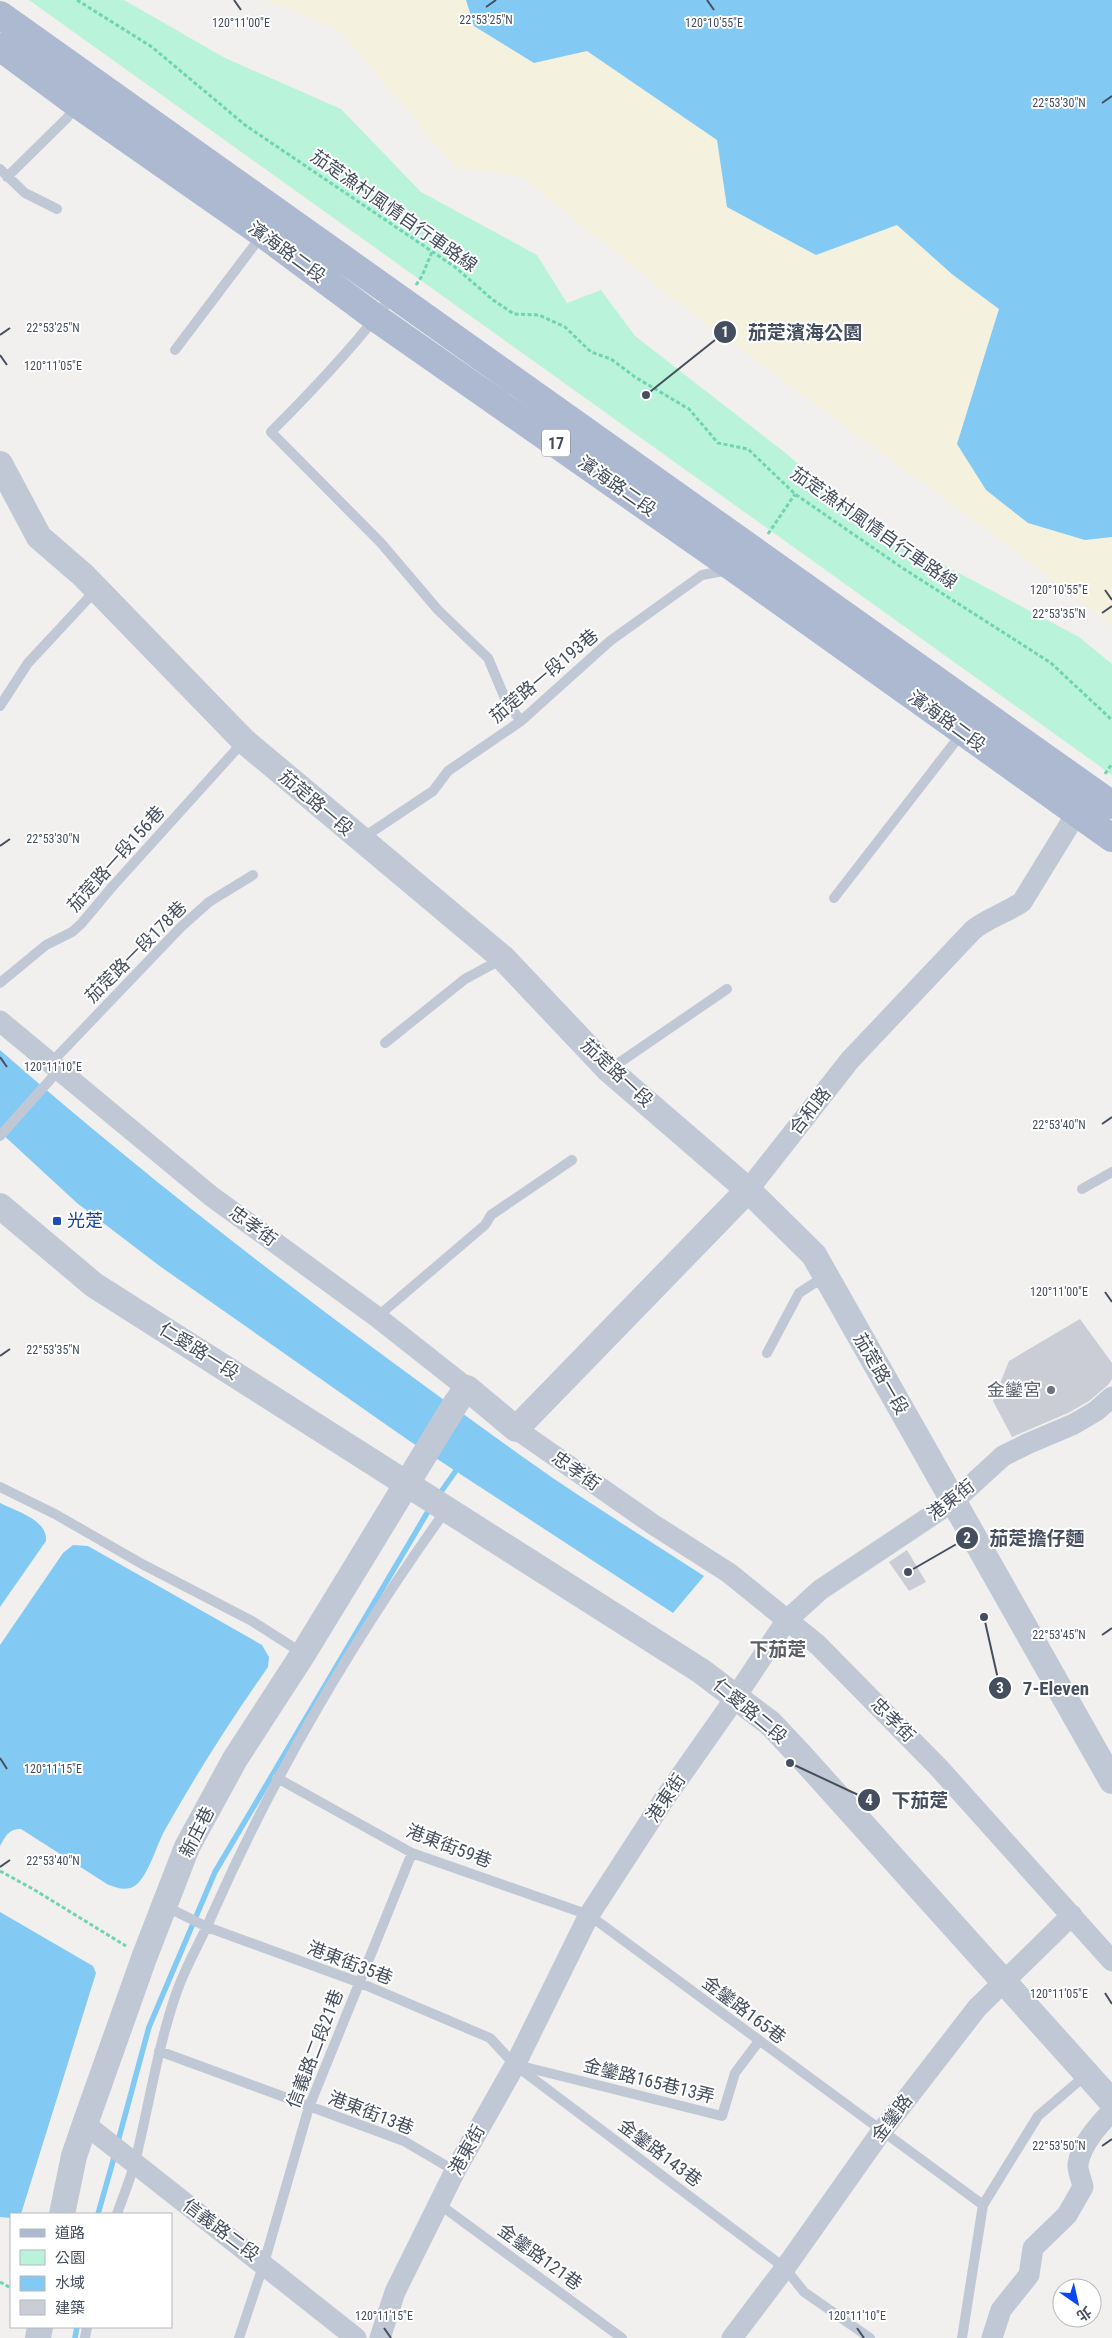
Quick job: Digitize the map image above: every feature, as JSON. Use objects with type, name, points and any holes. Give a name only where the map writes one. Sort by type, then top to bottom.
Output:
[{"type":"main road","name":"濱海路二段","points":[[0,15],[398,298],[746,557],[963,732],[1112,838]]},
{"type":"main road","name":"濱海路二段","points":[[0,47],[77,104],[263,234],[376,318],[746,557],[1102,798]]},
{"type":"main road","points":[[135,144],[151,122]]},
{"type":"street","name":"茄萣路一段","points":[[0,464],[39,536],[97,589],[244,741],[503,958],[609,1070],[748,1190],[814,1255],[955,1500],[1112,1781]]},
{"type":"street","name":"合和路","points":[[516,1429],[748,1190],[850,1060],[960,944],[985,920],[1012,909],[1022,902],[1076,813],[1102,798]]},
{"type":"street","name":"忠孝街","points":[[0,1021],[52,1072],[211,1196],[377,1317],[462,1396],[516,1429],[654,1525],[729,1573],[818,1645],[939,1768],[1112,1961]]},
{"type":"street","name":"仁愛路一段","points":[[0,1206],[94,1285],[429,1498]]},
{"type":"street","name":"新庄巷","points":[[62,2213],[74,2156],[144,1958],[187,1847],[231,1767],[303,1654],[429,1498],[426,1450],[462,1396]]},
{"type":"street","name":"港東街","points":[[380,2338],[395,2292],[455,2171],[515,2065],[589,1915],[663,1801],[786,1621],[820,1590],[955,1500],[1003,1456],[1074,1424],[1111,1402]]},
{"type":"street","name":"仁愛路二段","points":[[429,1498],[701,1671],[776,1729],[1112,2102]]},
{"type":"street","name":"金鑾路","points":[[732,2338],[785,2268],[881,2132],[978,2008],[1072,1915]]},
{"type":"street","points":[[992,2338],[1001,2310],[1029,2275],[1033,2248],[1067,2215],[1083,2188],[1077,2166],[1080,2156],[1097,2128],[1112,2111]]},
{"type":"street","name":"信義路二段","points":[[85,2124],[134,2164],[264,2263],[356,2338]]},
{"type":"lane","points":[[57,209],[25,193],[3,173],[67,118],[77,104]]},
{"type":"lane","points":[[175,350],[263,234]]},
{"type":"lane","points":[[398,298],[376,318],[303,401],[272,432],[381,542],[438,610],[488,658],[507,703],[521,720]]},
{"type":"lane","name":"茄萣路一段193巷","points":[[360,840],[433,791],[448,771],[521,720],[610,641],[702,575],[746,557]]},
{"type":"lane","points":[[0,706],[28,663],[97,589]]},
{"type":"lane","points":[[834,898],[963,732]]},
{"type":"lane","name":"茄萣路一段156巷","points":[[0,983],[46,945],[72,932],[81,924],[244,741]]},
{"type":"lane","name":"茄萣路一段178巷","points":[[0,1136],[52,1072],[181,927],[209,902],[253,875]]},
{"type":"lane","points":[[385,1043],[466,979],[503,958]]},
{"type":"lane","points":[[609,1070],[726,989]]},
{"type":"lane","points":[[377,1317],[485,1226],[491,1215],[572,1160]]},
{"type":"lane","points":[[1082,1188],[1112,1172]]},
{"type":"lane","points":[[767,1353],[799,1293],[816,1282],[833,1288]]},
{"type":"lane","points":[[0,1487],[55,1514],[142,1564],[252,1621],[303,1654]]},
{"type":"lane","points":[[117,2213],[134,2164],[159,2051],[177,1992],[241,1850],[277,1778],[384,1600],[429,1498]]},
{"type":"lane","name":"港東街59巷","points":[[277,1778],[412,1853],[589,1915]]},
{"type":"lane","name":"信義路二段21巷","points":[[240,2338],[264,2263],[309,2107],[358,1982],[412,1853]]},
{"type":"lane","name":"港東街35巷","points":[[164,1906],[207,1927],[358,1982],[490,2038],[515,2065]]},
{"type":"lane","name":"金鑾路165巷","points":[[589,1915],[881,2132],[983,2205]]},
{"type":"lane","name":"金鑾路165巷13弄","points":[[515,2065],[722,2116],[735,2073],[759,2041]]},
{"type":"lane","name":"港東街13巷","points":[[159,2051],[404,2141],[455,2171]]},
{"type":"lane","name":"金鑾路143巷","points":[[515,2065],[785,2268],[804,2292],[870,2338]]},
{"type":"lane","points":[[962,2338],[983,2205],[1038,2116],[1086,2074]]},
{"type":"lane","name":"金鑾路121巷","points":[[439,2204],[622,2338]]},
{"type":"path","name":"茄萣漁村風情自行車路線","points":[[77,0],[152,47],[245,125],[455,267],[493,300],[514,314],[539,315],[564,327],[591,352],[611,359],[635,377],[688,409],[718,443],[748,449],[795,494],[901,567],[1051,663],[1112,720]]},
{"type":"path","points":[[398,298],[422,276],[432,252]]},
{"type":"path","points":[[746,557],[795,494]]},
{"type":"path","points":[[0,1871],[33,1889],[144,1958]]},
{"type":"green space","points":[[29,0],[124,0],[225,58],[341,109],[421,192],[537,255],[567,303],[601,290],[635,336],[788,455],[872,527],[1079,637],[1112,664],[1112,775]]},
{"type":"sand","points":[[265,0],[466,0],[474,26],[534,63],[587,51],[717,140],[727,207],[816,255],[897,225],[953,275],[999,309],[957,444],[1085,540],[1112,537],[1112,625],[980,525],[696,317],[521,177],[455,167],[339,30]]},
{"type":"water","points":[[466,0],[1112,0],[1112,537],[1085,540],[1028,523],[986,490],[957,444],[999,309],[953,275],[897,225],[816,255],[727,207],[717,140],[587,51],[534,63],[474,26]]},
{"type":"water","points":[[0,1050],[128,1158],[327,1313],[551,1477],[704,1576],[673,1613],[408,1440],[161,1267],[77,1203],[0,1132]]},
{"type":"water","points":[[0,1503],[37,1522],[42,1527],[46,1541],[0,1607]]},
{"type":"water","points":[[73,1545],[88,1546],[262,1645],[269,1657],[268,1667],[215,1747],[166,1828],[145,1874],[136,1885],[125,1889],[107,1884],[21,1829],[10,1832],[0,1846],[0,1645],[63,1553]]},
{"type":"water","points":[[0,1912],[93,1966],[96,1973],[21,2213],[10,2213],[10,2218],[0,2217]]},
{"type":"building","name":"金鑾宮","points":[[1080,1319],[1112,1363],[1112,1379],[1108,1385],[1089,1401],[1068,1413],[1012,1437],[993,1401],[1009,1361]]},
{"type":"building","points":[[907,1550],[926,1582],[909,1591],[889,1562]]},
{"type":"waterway","points":[[438,1496],[455,1472]]},
{"type":"waterway","points":[[117,2145],[149,2027],[215,1872],[430,1508]]},
{"type":"waterway","points":[[98,2213],[115,2154]]},
{"type":"waterway","points":[[75,2338],[77,2328]]},
{"type":"place","name":"茄萣濱海公園","points":[[646,395]]},
{"type":"place","name":"光萣","points":[[57,1221]]},
{"type":"place","name":"金鑾宮","points":[[1051,1390]]},
{"type":"place","name":"茄萣擔仔麵","points":[[908,1572]]},
{"type":"place","name":"7-Eleven","points":[[984,1617]]},
{"type":"place","name":"下茄萣","points":[[790,1763]]},
{"type":"district","name":"下茄萣","points":[[778,1649]]}]
